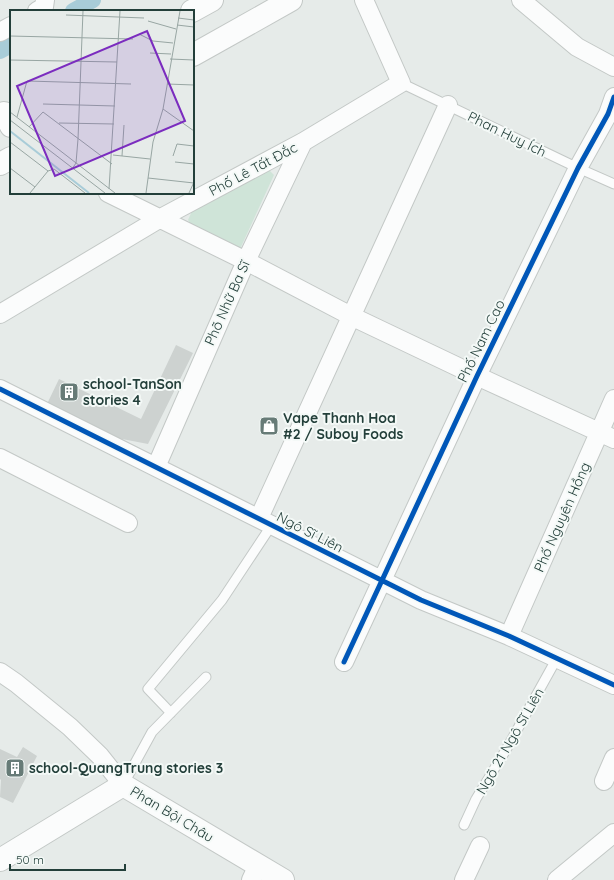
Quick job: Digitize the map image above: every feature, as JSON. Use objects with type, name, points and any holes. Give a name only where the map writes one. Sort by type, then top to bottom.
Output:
[{"type":"street","points":[[39,10],[44,7],[45,0]]},
{"type":"street","points":[[194,10],[212,0]]},
{"type":"street","points":[[194,54],[291,0]]},
{"type":"street","points":[[364,0],[402,83]]},
{"type":"street","points":[[521,0],[577,47],[614,67]]},
{"type":"street","points":[[0,32],[10,27]]},
{"type":"street","name":"Phố Lê Tất Đắc","points":[[0,314],[159,220],[303,142],[402,83]]},
{"type":"street","name":"Phố Nam Cao","points":[[344,662],[477,376],[578,168],[608,114],[614,97]]},
{"type":"street","points":[[265,522],[351,316],[448,105]]},
{"type":"street","name":"Phõ Nhữ Ba Sĩ","points":[[156,467],[246,261],[303,142]]},
{"type":"street","points":[[0,164],[10,159]]},
{"type":"street","points":[[110,194],[159,220],[246,261],[351,316],[607,436]]},
{"type":"street","name":"Ngô Sĩ Liên","points":[[0,389],[381,581],[421,600],[509,636],[614,685]]},
{"type":"street","name":"Phố Nguyên Hồng","points":[[509,636],[607,436],[614,399]]},
{"type":"street","points":[[0,458],[128,523]]},
{"type":"street","name":"Phan Bội Châu","points":[[0,672],[16,683],[70,727],[100,756],[123,785],[254,873],[283,880]]},
{"type":"street","points":[[604,781],[614,758]]},
{"type":"street","points":[[0,860],[123,785]]},
{"type":"street","points":[[557,880],[614,833]]},
{"type":"street","points":[[464,880],[480,846]]},
{"type":"lane","name":"Phan Huy Ích","points":[[402,83],[614,184]]},
{"type":"lane","points":[[171,713],[148,689],[222,600],[265,522]]},
{"type":"lane","name":"Ngõ 21 Ngô Sĩ Liên","points":[[464,825],[476,799],[507,748],[557,658]]},
{"type":"lane","points":[[123,785],[152,732],[206,677]]},
{"type":"green space","points":[[263,170],[269,170],[274,175],[240,249],[192,226],[188,220],[192,211]]},
{"type":"building","name":"school-TanSon stories 4","points":[[176,345],[193,353],[148,444],[117,438],[47,404],[59,379],[141,419]]},
{"type":"building","name":"school-QuangTrung stories 3","points":[[23,747],[37,756],[13,803],[0,797],[0,749],[17,757]]},
{"type":"waterway","points":[[75,10],[93,0]]},
{"type":"waterway","points":[[0,51],[10,46]]},
{"type":"cycle path","points":[[344,662],[477,376],[578,168],[608,114],[614,97]]},
{"type":"cycle path","points":[[0,389],[421,600],[509,636],[614,685]]},
{"type":"place","name":"school-TanSon stories 4","points":[[69,392]]},
{"type":"place","name":"Vape Thanh Hoa #2 / Suboy Foods","points":[[269,426]]},
{"type":"place","name":"school-QuangTrung stories 3","points":[[15,768]]}]
